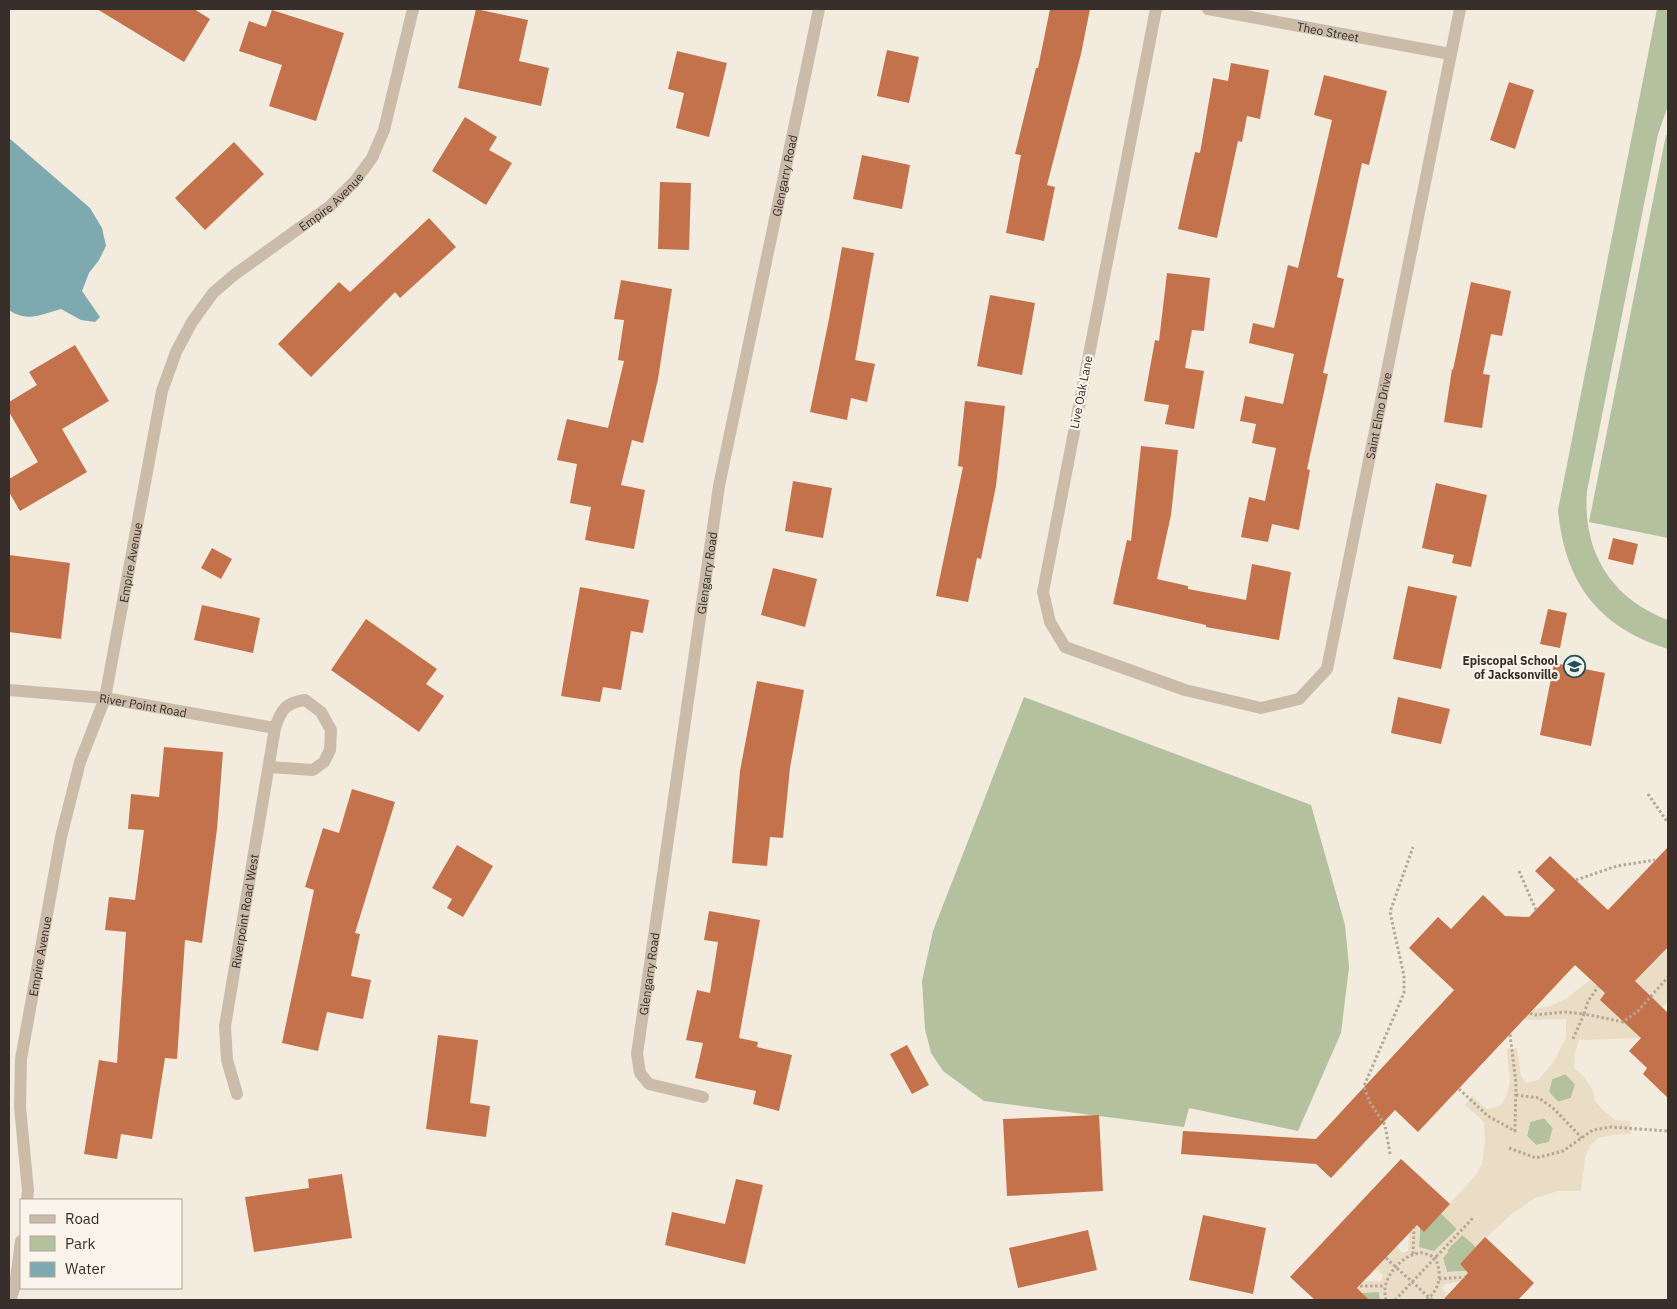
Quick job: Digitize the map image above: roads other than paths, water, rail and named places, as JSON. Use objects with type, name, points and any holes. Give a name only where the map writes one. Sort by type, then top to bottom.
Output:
[{"type":"street","name":"Empire Avenue","points":[[27,1199],[28,1190],[20,1107],[21,1059],[61,837],[80,762],[105,698],[162,391],[176,352],[192,322],[213,293],[234,274],[330,206],[355,181],[372,158],[384,130],[413,9]]},
{"type":"street","name":"Glengarry Road","points":[[703,1097],[649,1084],[640,1072],[637,1054],[719,486],[819,9]]},
{"type":"street","name":"Live Oak Lane","points":[[1156,9],[1043,592],[1050,622],[1065,647],[1185,690]]},
{"type":"street","name":"Theo Street","points":[[1208,9],[1450,54]]},
{"type":"street","name":"Saint Elmo Drive","points":[[1185,690],[1261,708],[1299,699],[1327,670],[1460,9]]},
{"type":"street","name":"River Point Road","points":[[9,690],[105,698],[275,728]]},
{"type":"street","points":[[269,767],[312,770],[324,762],[330,750],[331,730],[321,712],[304,700],[292,702],[284,708],[275,728]]},
{"type":"street","name":"Riverpoint Road West","points":[[237,1094],[227,1060],[226,1026],[275,728]]},
{"type":"street","points":[[10,1300],[15,1286],[20,1248]]},
{"type":"water","points":[[9,138],[90,208],[102,228],[106,246],[99,260],[89,273],[82,291],[100,317],[95,322],[81,320],[61,309],[29,317],[9,310]]},
{"type":"place","name":"Episcopal School of Jacksonville","points":[[1574,667]]}]
